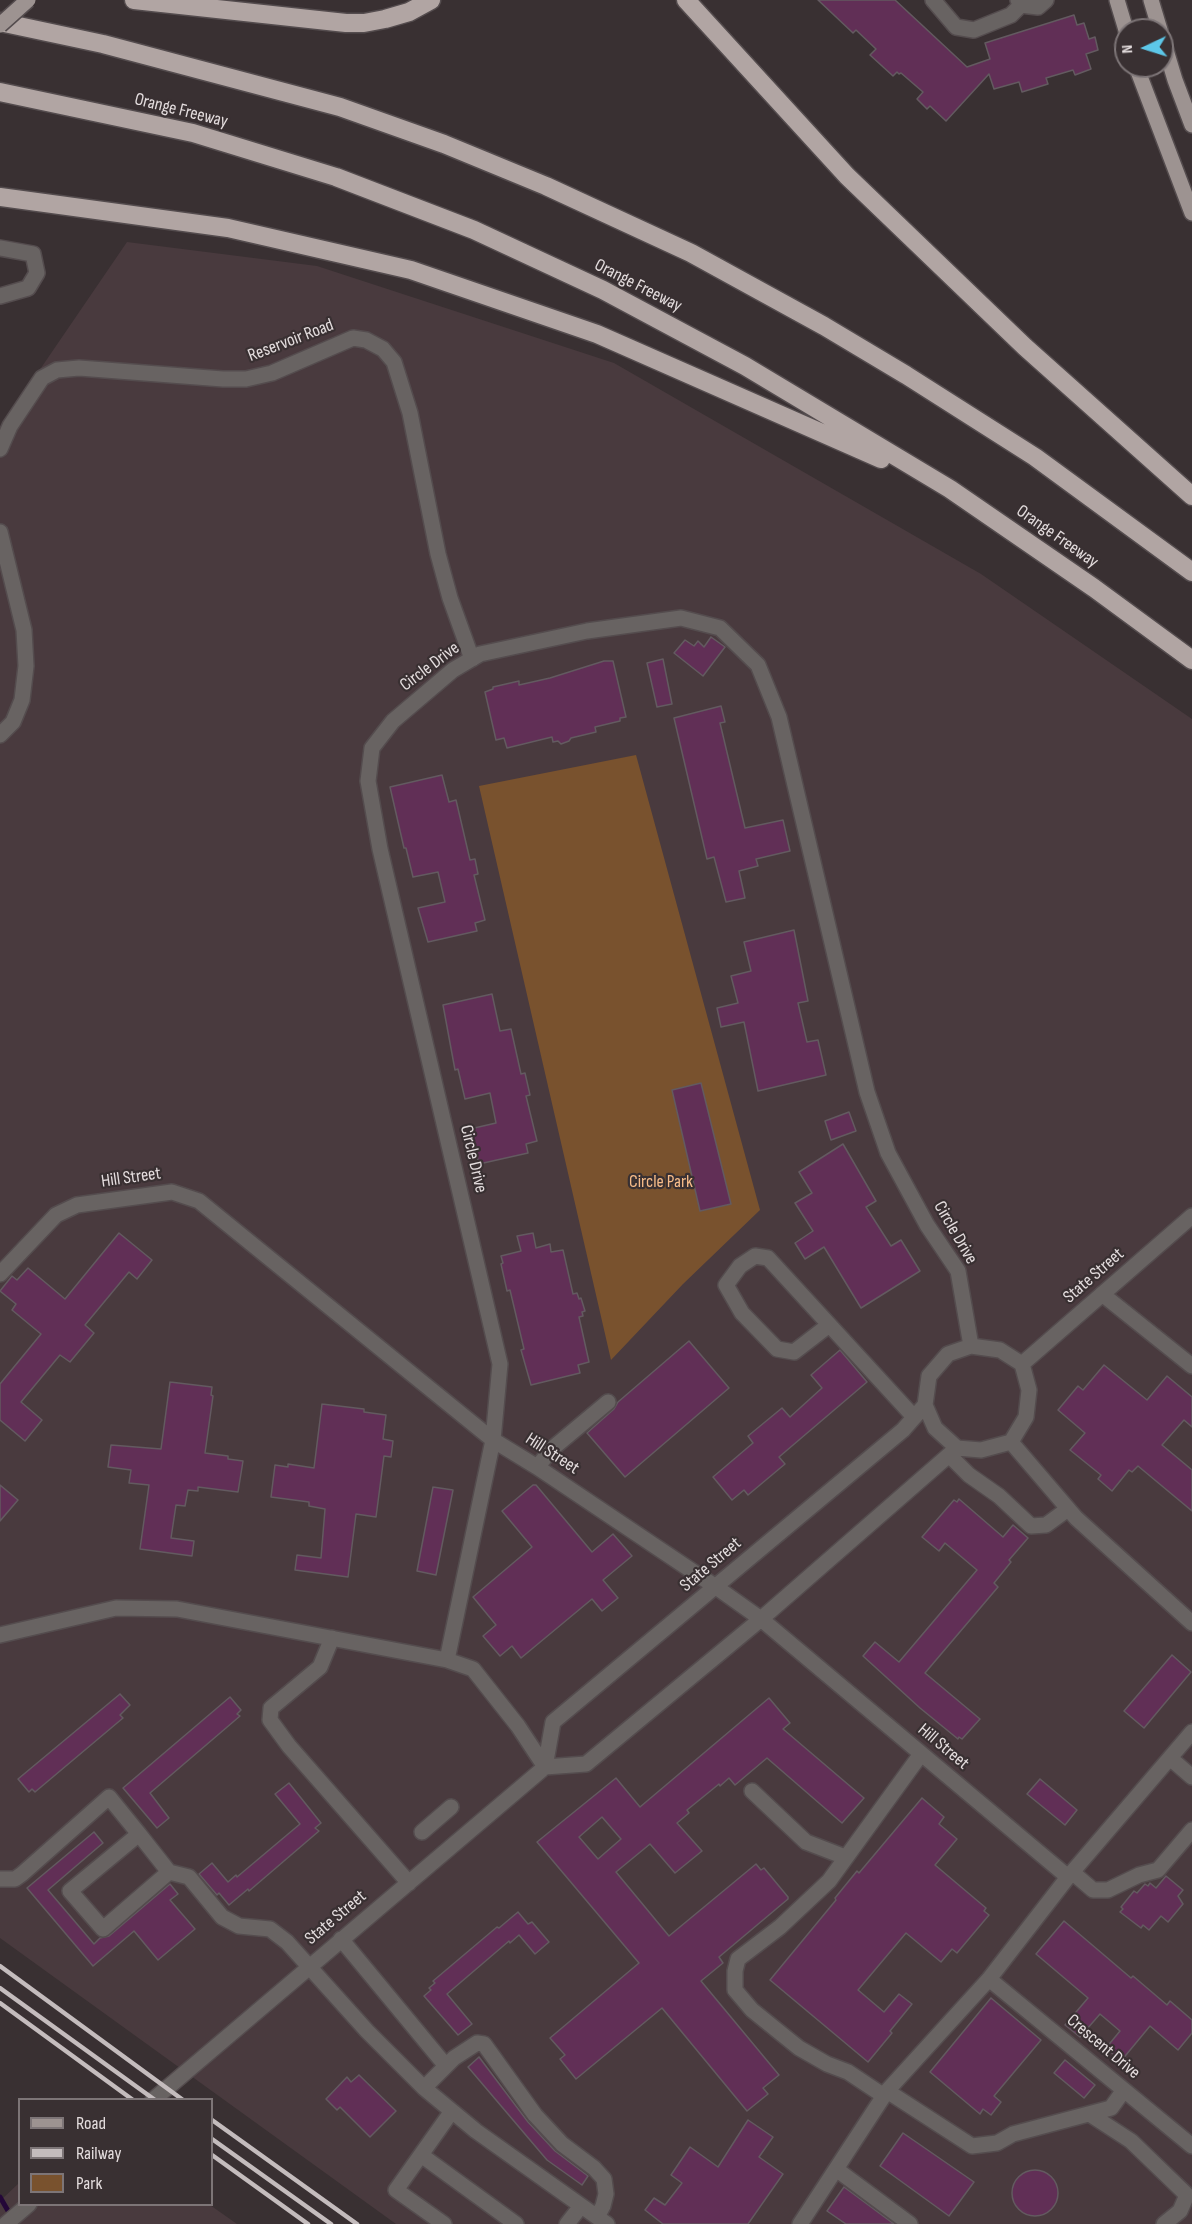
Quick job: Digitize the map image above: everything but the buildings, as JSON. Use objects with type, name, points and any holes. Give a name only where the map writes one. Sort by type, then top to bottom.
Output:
[{"type":"highway","points":[[134,0],[364,23],[385,20],[409,12],[431,0]]},
{"type":"highway","points":[[686,0],[847,176],[1025,347],[1192,496]]},
{"type":"highway","points":[[0,24],[103,44],[340,107],[444,144],[536,182],[691,253],[824,326],[1035,457],[1192,572]]},
{"type":"highway","name":"Orange Freeway","points":[[0,92],[193,133],[336,177],[474,230],[603,290],[745,366],[950,489],[1094,588],[1192,660]]},
{"type":"highway","points":[[0,197],[228,228],[411,270],[597,334],[950,489]]},
{"type":"main road","points":[[0,24],[28,0]]},
{"type":"main road","points":[[1117,0],[1122,18]]},
{"type":"main road","points":[[1151,0],[1156,18]]},
{"type":"main road","points":[[1174,77],[1192,125]]},
{"type":"main road","points":[[1140,78],[1192,213]]},
{"type":"street","points":[[933,0],[956,27],[974,30],[1011,15],[1019,2],[1038,7],[1046,0]]},
{"type":"street","points":[[0,248],[33,254],[37,273],[28,288],[0,296]]},
{"type":"street","name":"Reservoir Road","points":[[0,449],[10,426],[42,378],[57,370],[79,368],[246,379],[272,373],[353,338],[366,340],[383,349],[394,362],[410,413],[438,554],[450,598],[472,659]]},
{"type":"street","points":[[0,532],[24,630],[26,666],[22,700],[13,722],[0,735]]},
{"type":"street","name":"Circle Drive","points":[[447,1660],[493,1440],[500,1364],[380,849],[368,781],[372,748],[393,721],[453,670],[480,654],[587,631],[681,618],[720,628],[758,665],[779,717],[867,1092],[888,1153],[927,1225],[958,1271],[971,1346]]},
{"type":"street","name":"Hill Street","points":[[0,1274],[56,1215],[77,1205],[172,1192],[199,1201],[493,1440],[537,1467],[761,1619],[921,1754],[1070,1875],[1093,1890],[1108,1890],[1139,1875],[1158,1870],[1192,1830]]},
{"type":"street","name":"State Street","points":[[1022,1364],[1192,1216]]},
{"type":"street","points":[[829,1325],[794,1352],[777,1349],[742,1313],[726,1285],[740,1266],[755,1256],[768,1258],[914,1417]]},
{"type":"street","points":[[1102,1294],[1192,1366]]},
{"type":"street","points":[[0,1635],[116,1608],[177,1609],[447,1660],[473,1669],[518,1726],[545,1767],[586,1764],[761,1619],[953,1451],[981,1450],[1011,1442],[1026,1417],[1029,1390],[1022,1364],[1000,1350],[971,1346],[948,1354],[929,1376],[925,1405],[935,1428],[953,1451],[969,1475],[999,1496],[1031,1526],[1046,1525],[1068,1509]]},
{"type":"street","points":[[537,1467],[553,1448],[608,1402]]},
{"type":"street","name":"State Street","points":[[155,2098],[545,1767],[553,1722],[903,1430],[925,1405]]},
{"type":"street","points":[[1011,1442],[1068,1509],[1192,1623]]},
{"type":"street","points":[[332,1638],[320,1667],[271,1708],[270,1720],[289,1746],[409,1883]]},
{"type":"street","points":[[800,2224],[886,2093],[989,1979],[1070,1875],[1192,1732]]},
{"type":"street","points":[[921,1754],[820,1889],[780,1927],[738,1959],[735,1971],[735,1990],[752,2010],[799,2048],[886,2093],[972,2146],[997,2143],[1013,2134],[1111,2108],[1124,2090]]},
{"type":"street","points":[[1170,1758],[1192,1777]]},
{"type":"street","points":[[753,1791],[806,1842],[845,1857]]},
{"type":"street","points":[[0,1880],[15,1879],[22,1874],[109,1797],[170,1872],[189,1877],[222,1917],[239,1926],[270,1929],[287,1942],[367,2031],[424,2088],[476,2132],[602,2221]]},
{"type":"street","points":[[422,1832],[452,1807]]},
{"type":"street","points":[[139,1834],[70,1890],[103,1929],[170,1872]]},
{"type":"street","points":[[341,1940],[446,2066]]},
{"type":"street","name":"Crescent Drive","points":[[989,1979],[1192,2146]]},
{"type":"street","points":[[424,2088],[467,2049],[477,2043],[484,2044],[535,2115],[562,2144],[594,2168],[604,2179],[606,2194],[602,2221]]},
{"type":"street","points":[[444,2224],[396,2190],[452,2111]]},
{"type":"street","points":[[1090,2115],[1131,2141],[1187,2195],[1180,2211],[1164,2224]]},
{"type":"street","points":[[421,2155],[516,2224]]},
{"type":"street","points":[[836,2169],[910,2224]]},
{"type":"street","points":[[567,2224],[581,2206]]},
{"type":"shaded area","points":[[127,242],[317,266],[614,363],[981,574],[1192,719],[1192,2224],[396,2224],[0,1938],[0,428]]},
{"type":"shaded area","points":[[18,2184],[18,2206],[211,2206],[237,2224],[0,2224],[0,2201]]},
{"type":"green space","name":"Circle Park","points":[[636,755],[760,1210],[683,1284],[611,1360],[479,786]]},
{"type":"waterway","points":[[0,2197],[11,2216]]},
{"type":"railway","points":[[0,1966],[180,2098]]},
{"type":"railway","points":[[0,1988],[152,2098]]},
{"type":"railway","points":[[0,2003],[130,2098]]},
{"type":"railway","points":[[213,2121],[357,2224]]},
{"type":"railway","points":[[213,2140],[331,2224]]},
{"type":"railway","points":[[213,2156],[308,2224]]}]
